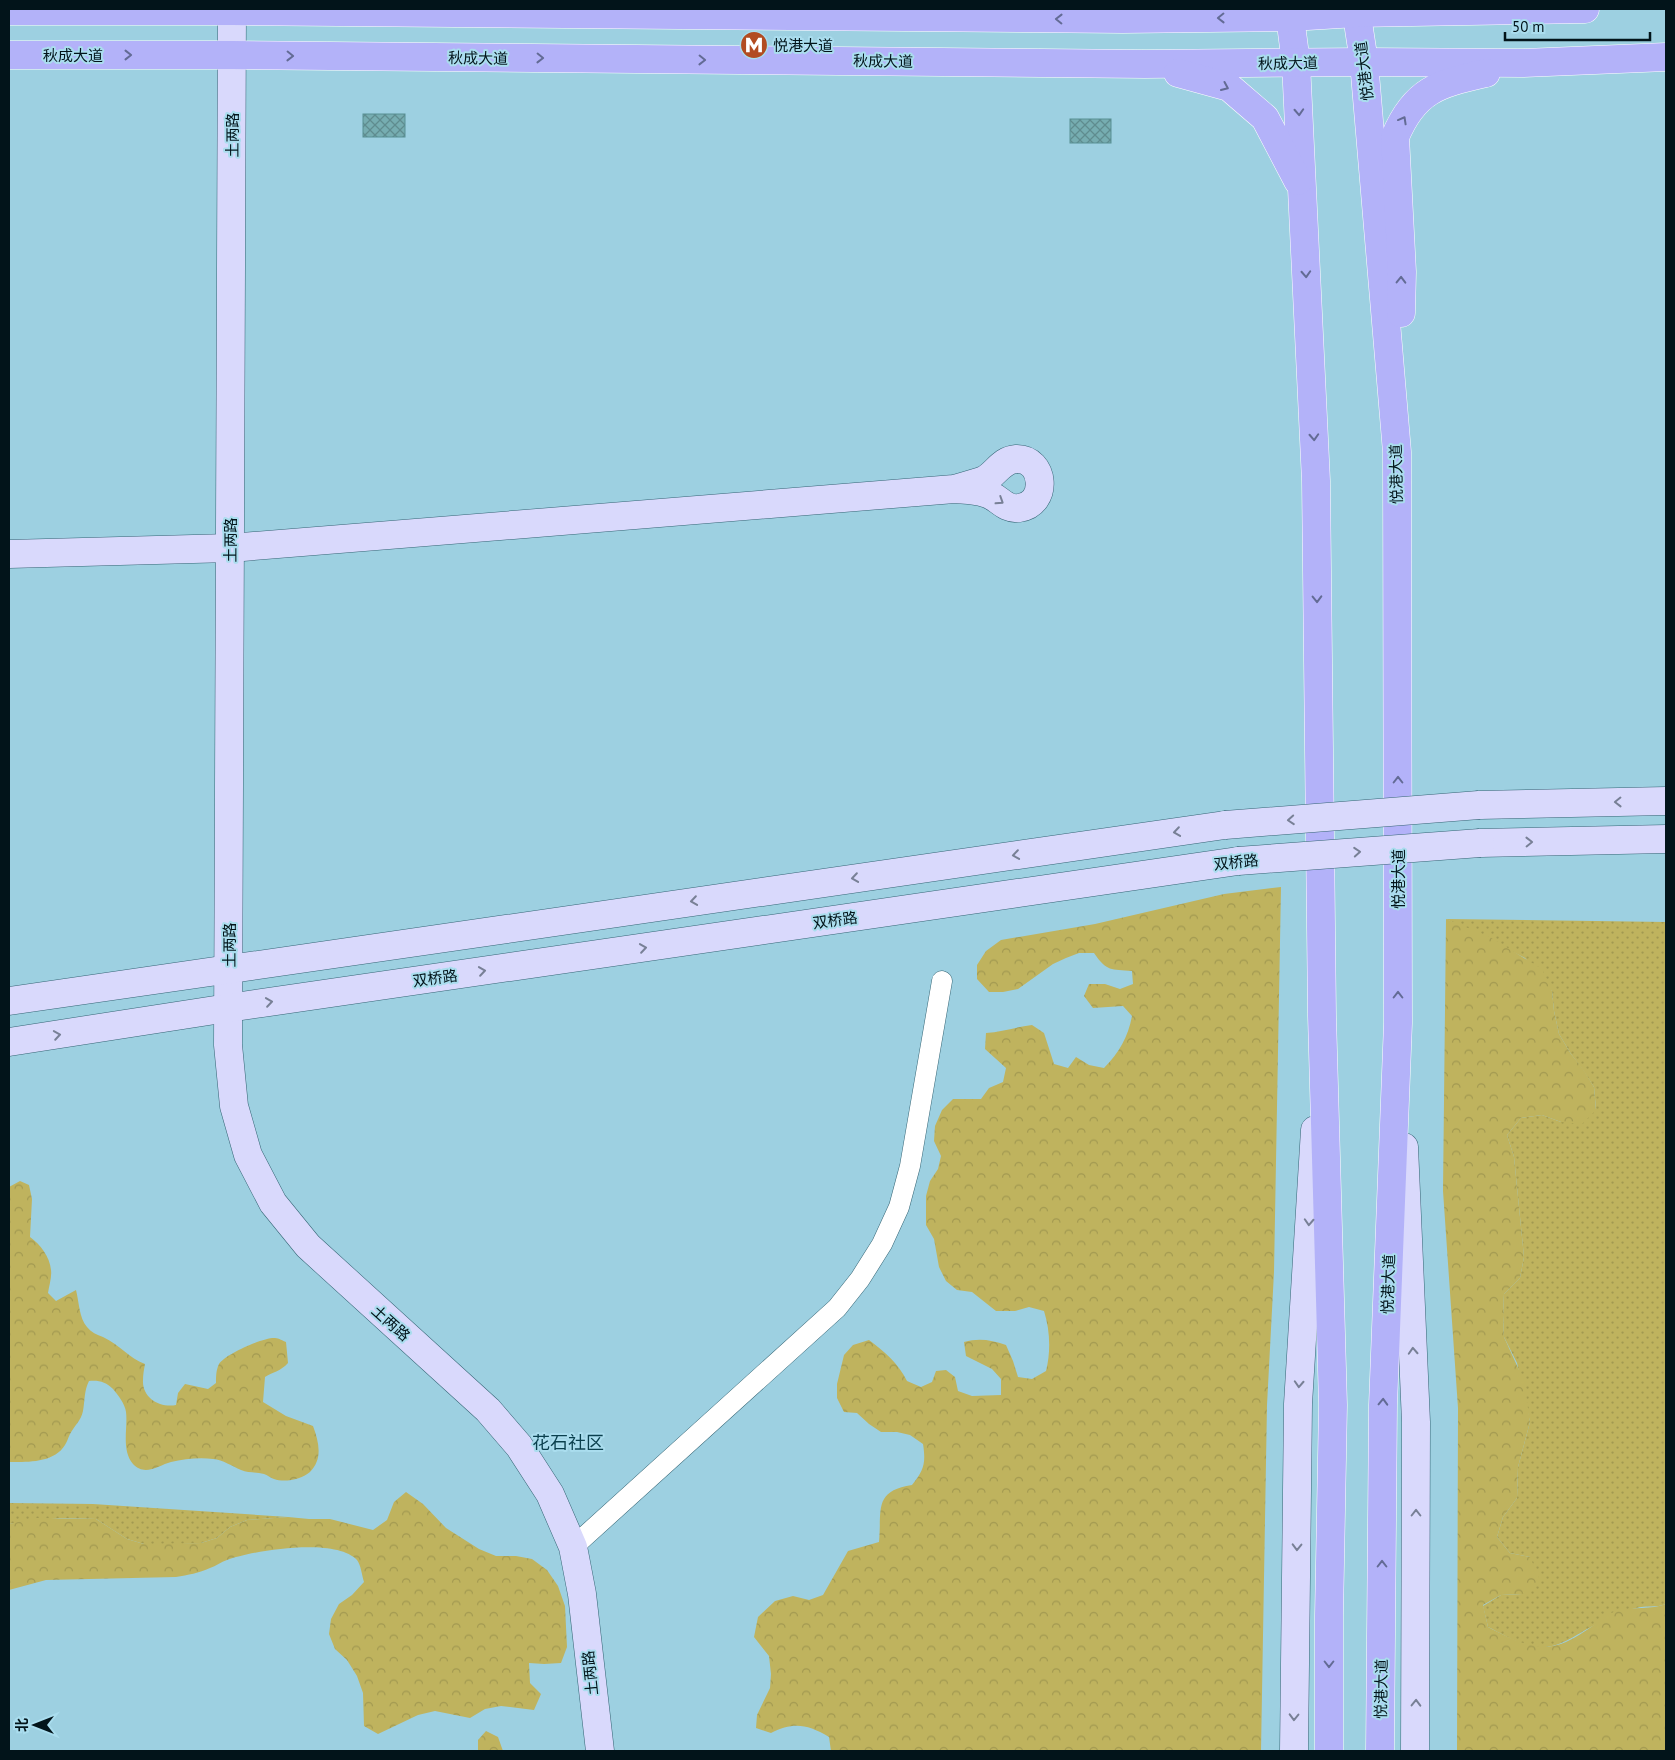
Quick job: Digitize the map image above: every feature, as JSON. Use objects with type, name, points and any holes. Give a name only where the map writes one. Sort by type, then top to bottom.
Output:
[{"type":"main road","points":[[1566,9],[1585,9]]},
{"type":"main road","points":[[9,11],[232,10],[1134,14],[1569,9]]},
{"type":"main road","name":"悦港大道","points":[[1356,11],[1364,62],[1397,452],[1398,1023],[1383,1405],[1380,1751]]},
{"type":"main road","points":[[1290,13],[1296,63],[1316,480],[1322,1016],[1333,1405],[1329,1616],[1329,1751]]},
{"type":"main road","name":"秋成大道","points":[[9,55],[232,55],[1145,64],[1524,63],[1666,57]]},
{"type":"main road","points":[[1397,452],[1402,272],[1394,137],[1402,118],[1414,103],[1430,91],[1450,82],[1524,63]]},
{"type":"main road","points":[[1145,64],[1229,87],[1265,118],[1302,189]]},
{"type":"street","name":"土两路","points":[[232,10],[228,1045],[234,1106],[248,1155],[273,1203],[308,1246],[488,1410],[519,1446],[550,1494],[573,1547],[582,1594],[600,1751]]},
{"type":"street","points":[[9,554],[230,548],[954,489]]},
{"type":"street","points":[[9,1001],[1225,824],[1479,805],[1666,800]]},
{"type":"street","name":"双桥路","points":[[9,1042],[228,1008],[1238,861],[1480,843],[1666,839]]},
{"type":"street","points":[[573,1547],[837,1308],[860,1280],[882,1244],[899,1207],[910,1166],[942,981]]},
{"type":"street","points":[[1294,1751],[1298,1404],[1322,1016]]},
{"type":"street","points":[[1398,1023],[1416,1422],[1415,1751]]},
{"type":"green space","points":[[1281,887],[1274,1272],[1267,1405],[1261,1751],[831,1751],[829,1737],[814,1729],[793,1726],[771,1733],[756,1728],[757,1715],[770,1688],[771,1674],[769,1656],[754,1637],[758,1617],[775,1601],[793,1596],[809,1600],[823,1595],[848,1551],[879,1542],[880,1511],[885,1497],[900,1488],[912,1485],[923,1466],[923,1444],[910,1435],[897,1432],[881,1432],[857,1413],[844,1412],[837,1398],[837,1384],[844,1355],[853,1345],[869,1340],[891,1358],[907,1381],[921,1387],[932,1382],[936,1371],[946,1370],[955,1377],[958,1391],[972,1396],[1001,1395],[1001,1379],[992,1369],[966,1356],[964,1342],[985,1340],[1006,1345],[1018,1377],[1032,1379],[1046,1371],[1049,1341],[1044,1311],[1029,1307],[1015,1311],[996,1311],[972,1292],[957,1290],[946,1281],[939,1267],[934,1239],[926,1225],[926,1196],[930,1181],[938,1169],[941,1156],[934,1141],[935,1126],[942,1110],[953,1099],[981,1099],[989,1088],[1003,1082],[1006,1068],[985,1049],[986,1033],[1032,1025],[1044,1033],[1054,1064],[1068,1068],[1076,1057],[1089,1065],[1104,1068],[1122,1044],[1132,1016],[1123,1006],[1093,1008],[1084,996],[1089,984],[1105,984],[1120,989],[1133,984],[1132,971],[1106,967],[1094,953],[1079,953],[1053,964],[1018,989],[989,992],[977,979],[977,965],[986,951],[1001,940],[1095,924],[1224,894]]},
{"type":"green space","points":[[1446,919],[1666,922],[1666,1604],[1640,1607],[1626,1611],[1554,1646],[1538,1647],[1525,1644],[1488,1627],[1483,1606],[1501,1595],[1522,1594],[1530,1557],[1510,1553],[1497,1537],[1503,1517],[1517,1498],[1518,1467],[1530,1422],[1517,1363],[1504,1337],[1504,1294],[1520,1278],[1524,1257],[1514,1157],[1507,1135],[1521,1118],[1542,1115],[1561,1122],[1596,1109],[1594,1087],[1559,1034],[1552,991],[1525,958]]},
{"type":"green space","points":[[1446,919],[1490,937],[1542,969],[1552,991],[1559,1034],[1594,1087],[1596,1110],[1582,1124],[1561,1122],[1542,1115],[1521,1118],[1507,1135],[1514,1157],[1524,1257],[1520,1278],[1504,1294],[1504,1337],[1524,1381],[1530,1422],[1518,1467],[1517,1498],[1503,1517],[1497,1537],[1510,1553],[1530,1557],[1540,1580],[1523,1594],[1501,1595],[1483,1605],[1488,1627],[1530,1645],[1548,1647],[1570,1640],[1614,1612],[1666,1604],[1666,1751],[1457,1751],[1458,1408],[1443,1191]]},
{"type":"green space","points":[[20,1181],[29,1185],[32,1199],[30,1237],[44,1251],[49,1260],[51,1276],[48,1293],[56,1301],[76,1290],[82,1319],[89,1329],[145,1364],[143,1386],[145,1392],[153,1400],[164,1405],[176,1405],[178,1393],[185,1384],[208,1389],[216,1383],[219,1364],[236,1351],[270,1338],[286,1342],[288,1363],[280,1370],[265,1377],[263,1402],[286,1416],[313,1426],[319,1450],[317,1462],[310,1472],[303,1477],[283,1481],[273,1479],[264,1474],[244,1471],[220,1461],[203,1458],[176,1461],[152,1469],[142,1470],[133,1464],[127,1452],[126,1412],[124,1406],[113,1389],[105,1383],[96,1381],[89,1381],[85,1392],[82,1415],[60,1451],[40,1460],[9,1462],[9,1187]]},
{"type":"green space","points":[[406,1492],[423,1504],[446,1528],[479,1549],[496,1556],[516,1556],[532,1559],[547,1570],[558,1586],[565,1606],[567,1647],[561,1663],[529,1663],[530,1683],[541,1694],[534,1710],[501,1706],[485,1709],[470,1718],[435,1711],[418,1715],[378,1734],[364,1726],[363,1693],[357,1676],[347,1660],[335,1649],[329,1634],[331,1619],[339,1604],[352,1595],[364,1582],[357,1560],[346,1553],[332,1549],[314,1547],[294,1548],[239,1556],[198,1573],[176,1577],[46,1580],[9,1590],[9,1524],[37,1518],[96,1519],[127,1539],[144,1544],[201,1543],[217,1538],[230,1527],[247,1520],[288,1517],[330,1519],[373,1530],[387,1520],[394,1502]]},
{"type":"green space","points":[[9,1503],[93,1504],[288,1517],[247,1520],[230,1527],[217,1538],[201,1543],[144,1544],[127,1539],[96,1519],[59,1518],[9,1524]]},
{"type":"green space","points":[[486,1731],[498,1737],[503,1751],[478,1751],[478,1740]]},
{"type":"building","points":[[363,114],[405,114],[405,137],[363,137]]},
{"type":"building","points":[[1070,119],[1111,119],[1111,143],[1070,143]]},
{"type":"place","name":"悦港大道","points":[[754,45]]},
{"type":"district","name":"花石社区","points":[[568,1442]]}]
